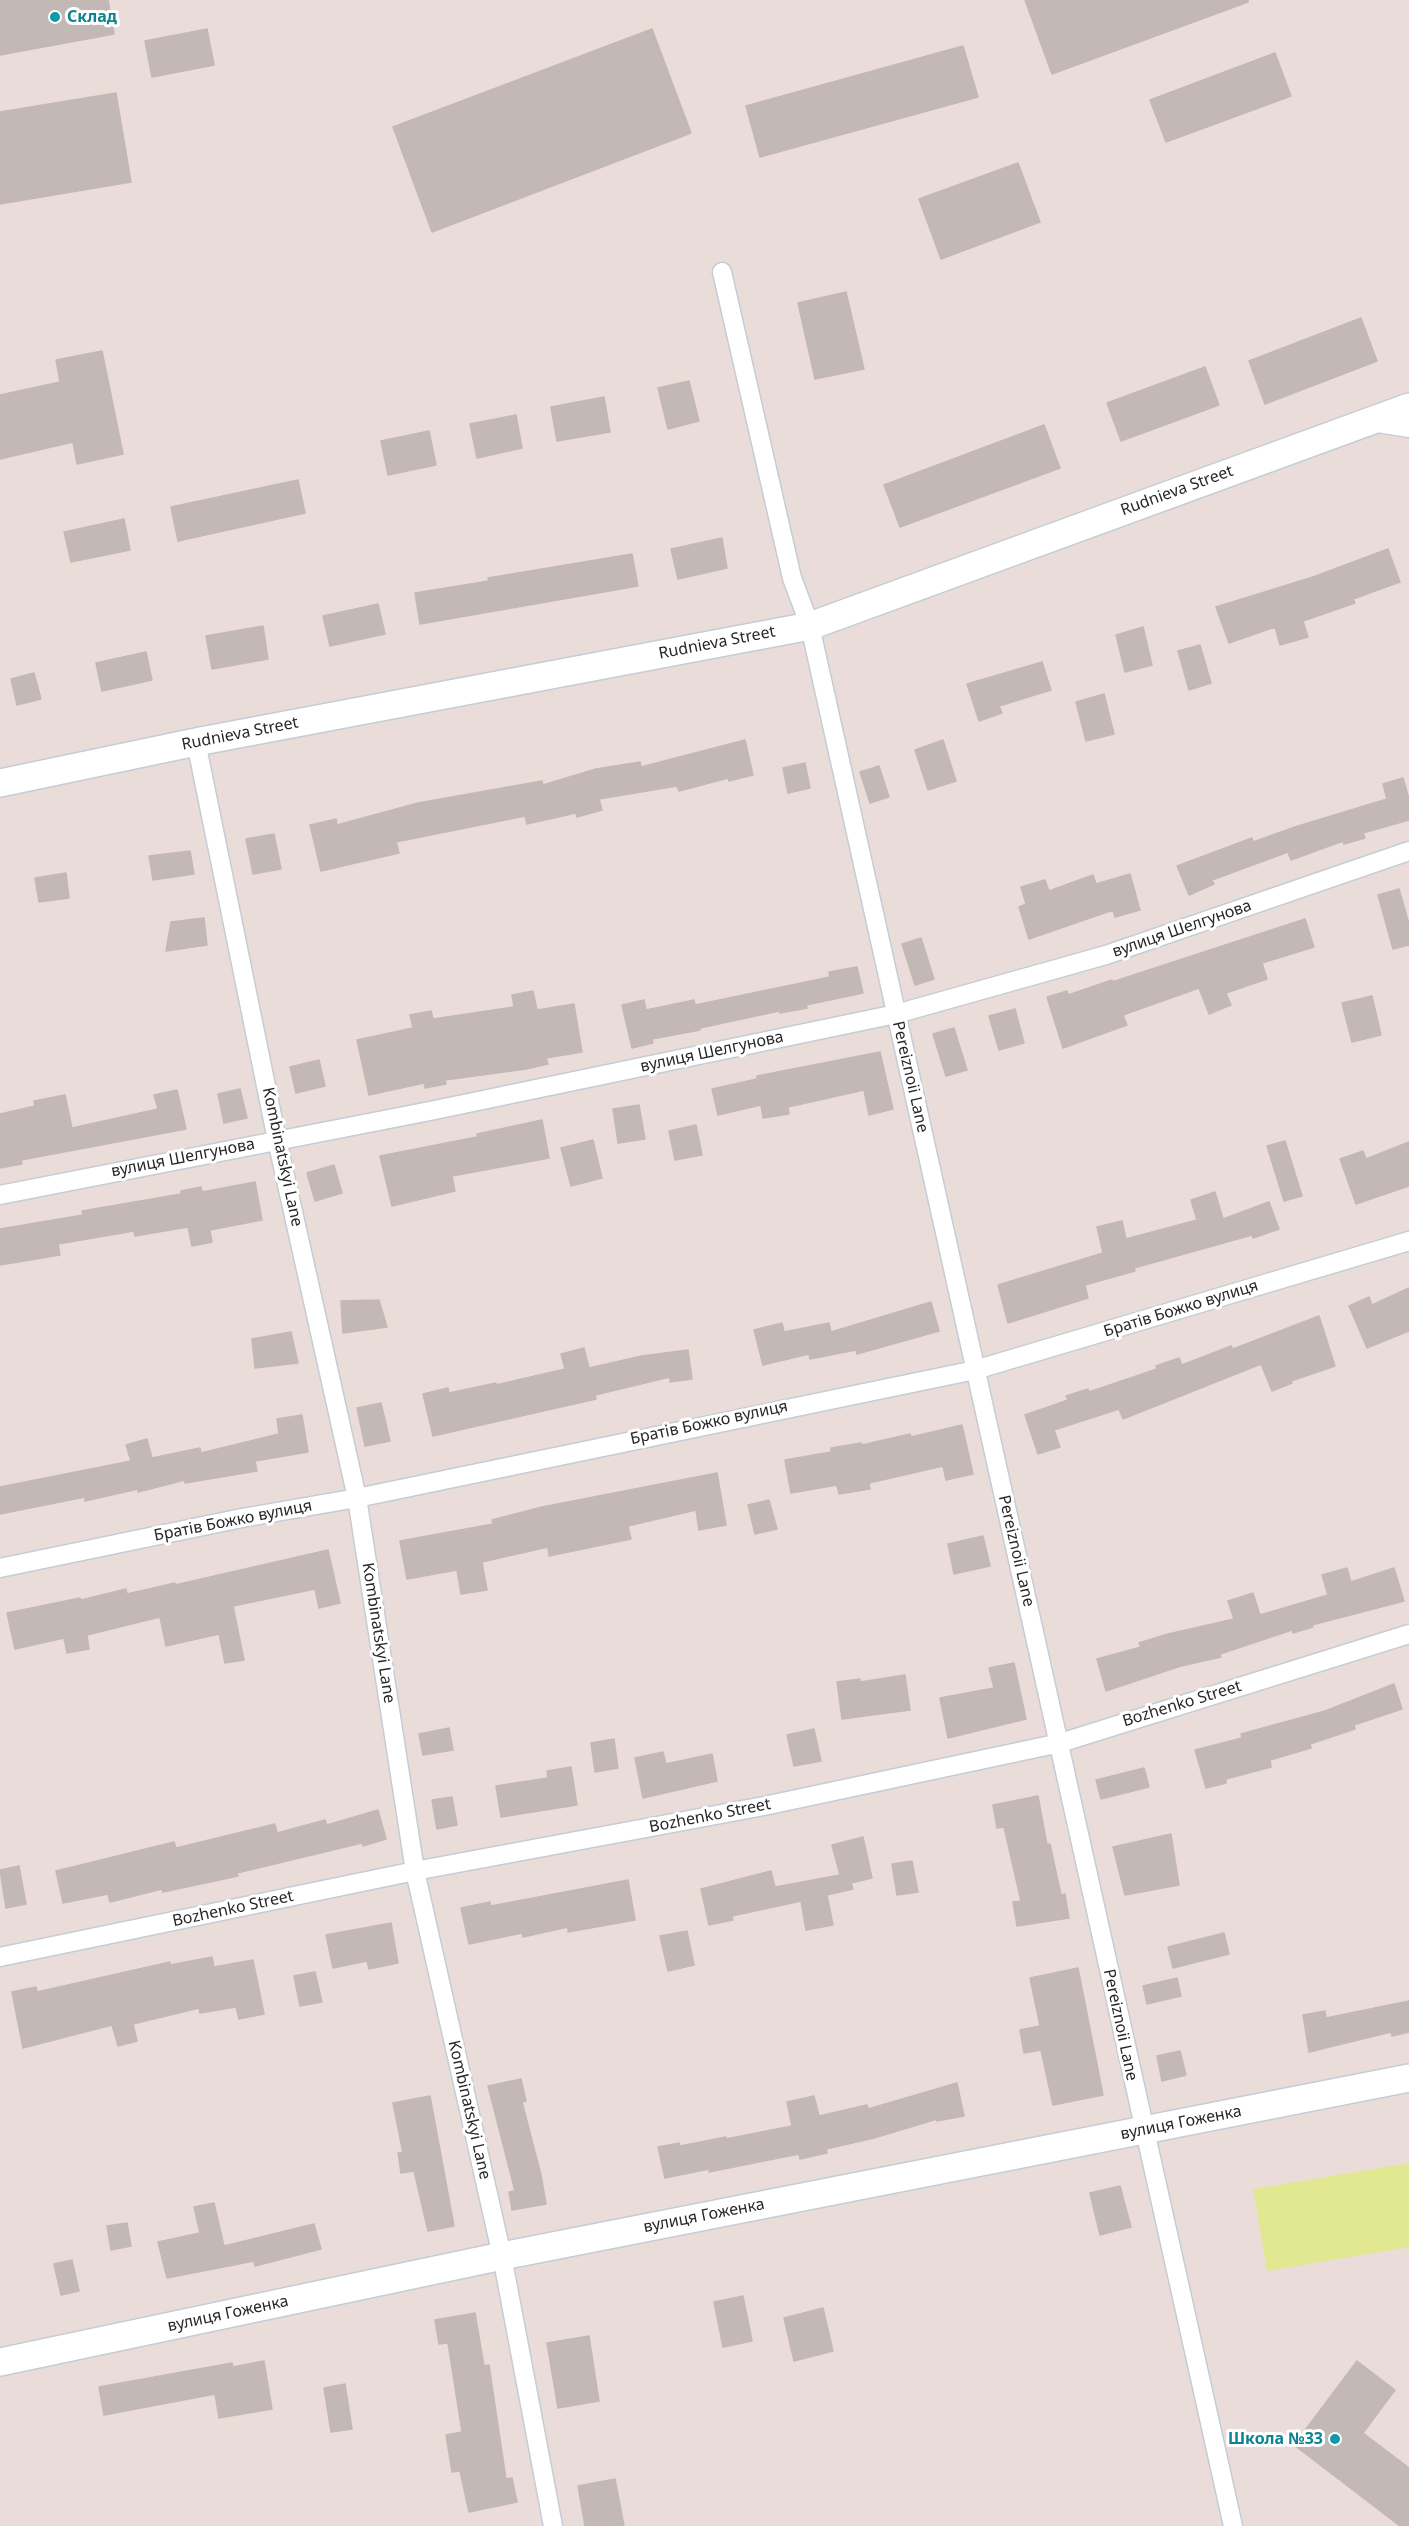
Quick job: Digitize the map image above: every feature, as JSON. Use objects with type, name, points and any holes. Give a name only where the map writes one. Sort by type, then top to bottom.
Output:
[{"type":"street","name":"Pereiznoii Lane","points":[[722,272],[792,578],[810,626],[1233,2526]]},
{"type":"street","name":"Rudnieva Street","points":[[0,783],[196,742],[810,626],[1409,407]]},
{"type":"street","points":[[1369,421],[1409,428]]},
{"type":"street","name":"Kombinatskyi Lane","points":[[196,742],[277,1140],[357,1498],[415,1871],[502,2256],[553,2526]]},
{"type":"street","name":"вулиця Шелгунова","points":[[0,1195],[430,1111],[896,1014],[1106,955],[1409,851]]},
{"type":"street","name":"Братів Божко вулиця","points":[[0,1568],[242,1518],[357,1498],[975,1370],[1409,1241]]},
{"type":"street","name":"Bozhenko Street","points":[[0,1957],[415,1871],[764,1806],[1060,1743],[1409,1634]]},
{"type":"street","name":"вулиця Гоженка","points":[[0,2361],[502,2256],[1409,2078]]},
{"type":"green space","points":[[1409,2163],[1409,2247],[1267,2271],[1253,2189]]},
{"type":"building","name":"Склад","points":[[0,0],[108,0],[114,34],[0,55]]},
{"type":"building","points":[[1025,0],[1248,0],[1248,2],[1052,74]]},
{"type":"building","points":[[207,29],[214,65],[152,77],[145,41]]},
{"type":"building","points":[[652,29],[691,133],[432,232],[393,127]]},
{"type":"building","points":[[963,46],[978,97],[760,157],[746,106]]},
{"type":"building","points":[[1275,53],[1291,96],[1166,142],[1150,100]]},
{"type":"building","points":[[116,93],[131,182],[0,204],[0,112]]},
{"type":"building","points":[[1018,163],[1040,222],[941,259],[919,199]]},
{"type":"building","points":[[846,292],[864,369],[815,379],[798,303]]},
{"type":"building","points":[[1361,318],[1377,361],[1265,404],[1249,361]]},
{"type":"building","points":[[102,351],[123,454],[77,464],[73,442],[0,459],[0,395],[60,382],[56,360]]},
{"type":"building","points":[[1205,367],[1219,405],[1121,441],[1107,403]]},
{"type":"building","points":[[689,381],[699,421],[668,429],[658,388]]},
{"type":"building","points":[[604,397],[610,432],[557,441],[551,407]]},
{"type":"building","points":[[516,415],[522,448],[477,458],[470,424]]},
{"type":"building","points":[[1044,425],[1060,468],[900,527],[884,485]]},
{"type":"building","points":[[429,431],[436,465],[388,475],[381,441]]},
{"type":"building","points":[[298,480],[305,513],[178,541],[171,507]]},
{"type":"building","points":[[124,519],[130,550],[71,562],[64,532]]},
{"type":"building","points":[[722,538],[727,568],[678,579],[671,549]]},
{"type":"building","points":[[1388,549],[1400,582],[1353,599],[1355,603],[1303,621],[1308,637],[1280,645],[1275,627],[1229,643],[1216,607],[1313,577]]},
{"type":"building","points":[[632,554],[638,586],[420,624],[415,593],[489,581],[488,578]]},
{"type":"building","points":[[378,604],[385,634],[330,646],[323,616]]},
{"type":"building","points":[[263,626],[268,659],[212,669],[206,636]]},
{"type":"building","points":[[1143,627],[1152,665],[1125,672],[1116,635]]},
{"type":"building","points":[[1200,645],[1211,683],[1189,690],[1178,651]]},
{"type":"building","points":[[146,652],[152,680],[102,691],[96,663]]},
{"type":"building","points":[[1042,662],[1051,690],[999,706],[1002,713],[979,721],[967,684]]},
{"type":"building","points":[[34,673],[41,699],[17,705],[11,679]]},
{"type":"building","points":[[1104,694],[1114,734],[1086,741],[1076,702]]},
{"type":"building","points":[[745,740],[753,775],[729,781],[728,778],[679,791],[677,786],[599,799],[602,810],[577,817],[576,813],[527,824],[525,816],[396,842],[399,853],[321,871],[310,825],[336,819],[337,825],[418,803],[542,781],[543,785],[596,769],[640,762],[641,767]]},
{"type":"building","points":[[943,740],[956,781],[928,790],[915,750]]},
{"type":"building","points":[[805,763],[810,788],[788,793],[783,768]]},
{"type":"building","points":[[879,766],[889,797],[870,803],[860,772]]},
{"type":"building","points":[[1403,778],[1409,799],[1409,820],[1363,833],[1365,838],[1344,844],[1343,841],[1291,860],[1288,852],[1212,880],[1214,884],[1189,895],[1177,866],[1252,838],[1253,842],[1387,799],[1383,784]]},
{"type":"building","points":[[274,834],[281,869],[253,874],[246,839]]},
{"type":"building","points":[[190,851],[194,874],[153,880],[149,856]]},
{"type":"building","points":[[66,873],[69,898],[39,902],[35,878]]},
{"type":"building","points":[[1130,874],[1140,910],[1115,917],[1113,910],[1029,939],[1019,907],[1026,904],[1021,887],[1045,880],[1049,891],[1093,875],[1096,884]]},
{"type":"building","points":[[1399,889],[1409,924],[1409,945],[1393,949],[1378,895]]},
{"type":"building","points":[[204,918],[207,945],[166,951],[171,922]]},
{"type":"building","points":[[1305,919],[1314,947],[1262,963],[1267,979],[1226,993],[1231,1005],[1209,1014],[1199,988],[1123,1015],[1127,1025],[1063,1048],[1047,997],[1067,991],[1068,995],[1112,980],[1112,982]]},
{"type":"building","points":[[921,938],[934,979],[915,985],[902,944]]},
{"type":"building","points":[[857,967],[863,993],[806,1005],[807,1008],[780,1013],[779,1011],[652,1039],[653,1043],[632,1048],[622,1005],[644,1000],[646,1010],[694,1000],[695,1005],[830,977],[829,972]]},
{"type":"building","points":[[533,991],[537,1010],[574,1004],[582,1052],[546,1058],[548,1064],[526,1069],[445,1080],[446,1084],[425,1088],[424,1083],[369,1095],[357,1040],[413,1028],[410,1015],[431,1011],[433,1019],[514,1007],[512,995]]},
{"type":"building","points":[[1372,996],[1381,1035],[1352,1042],[1342,1003]]},
{"type":"building","points":[[1015,1009],[1024,1043],[999,1050],[989,1016]]},
{"type":"building","points":[[954,1028],[967,1070],[946,1076],[933,1034]]},
{"type":"building","points":[[880,1052],[893,1109],[869,1115],[864,1090],[788,1107],[789,1114],[763,1118],[761,1105],[718,1115],[712,1089],[757,1079],[757,1076]]},
{"type":"building","points":[[319,1060],[325,1086],[296,1093],[290,1067]]},
{"type":"building","points":[[240,1089],[247,1118],[224,1123],[218,1094]]},
{"type":"building","points":[[177,1090],[186,1129],[21,1160],[22,1164],[0,1168],[0,1114],[35,1106],[34,1101],[65,1095],[72,1128],[158,1109],[154,1095]]},
{"type":"building","points":[[639,1105],[645,1139],[618,1143],[613,1109]]},
{"type":"building","points":[[542,1120],[549,1158],[452,1176],[455,1191],[392,1206],[380,1156],[477,1137],[477,1134]]},
{"type":"building","points":[[696,1125],[702,1155],[675,1160],[669,1131]]},
{"type":"building","points":[[593,1140],[602,1178],[571,1186],[561,1148]]},
{"type":"building","points":[[1285,1141],[1302,1196],[1284,1201],[1267,1146]]},
{"type":"building","points":[[1409,1142],[1409,1186],[1356,1204],[1340,1159],[1363,1151],[1366,1159]]},
{"type":"building","points":[[334,1165],[342,1193],[315,1201],[307,1173]]},
{"type":"building","points":[[255,1182],[262,1220],[210,1230],[212,1242],[192,1246],[188,1227],[135,1236],[134,1231],[58,1244],[60,1255],[0,1265],[0,1229],[83,1215],[82,1211],[181,1194],[181,1191],[201,1187],[202,1192]]},
{"type":"building","points":[[1215,1192],[1223,1219],[1269,1202],[1279,1229],[1253,1238],[1252,1235],[1134,1268],[1135,1271],[1085,1285],[1088,1298],[1008,1323],[998,1285],[1103,1253],[1097,1227],[1122,1221],[1126,1239],[1197,1220],[1191,1200]]},
{"type":"building","points":[[1409,1288],[1409,1331],[1367,1348],[1349,1306],[1369,1297],[1372,1305]]},
{"type":"building","points":[[379,1300],[387,1327],[343,1333],[341,1301]]},
{"type":"building","points":[[931,1302],[939,1331],[857,1354],[856,1350],[810,1359],[809,1354],[763,1365],[754,1330],[782,1323],[784,1332],[829,1323],[831,1332]]},
{"type":"building","points":[[1319,1316],[1335,1366],[1291,1381],[1292,1383],[1272,1391],[1261,1364],[1123,1419],[1119,1409],[1054,1430],[1060,1447],[1038,1454],[1025,1415],[1068,1400],[1066,1396],[1088,1389],[1089,1392],[1157,1369],[1156,1366],[1179,1358],[1182,1365],[1231,1346],[1233,1349]]},
{"type":"building","points":[[291,1332],[298,1363],[255,1368],[252,1339]]},
{"type":"building","points":[[584,1348],[589,1368],[642,1356],[688,1350],[692,1379],[670,1382],[670,1377],[595,1395],[596,1399],[433,1436],[423,1394],[448,1388],[449,1393],[496,1383],[496,1385],[565,1369],[561,1354]]},
{"type":"building","points":[[381,1403],[390,1441],[365,1446],[357,1408]]},
{"type":"building","points":[[302,1415],[308,1452],[255,1461],[257,1471],[185,1483],[185,1480],[138,1492],[138,1489],[85,1501],[85,1497],[0,1514],[0,1487],[131,1461],[126,1445],[147,1439],[152,1458],[200,1448],[201,1453],[279,1434],[277,1419]]},
{"type":"building","points":[[962,1425],[973,1474],[946,1480],[943,1466],[869,1483],[870,1489],[839,1494],[837,1485],[791,1493],[785,1460],[831,1452],[831,1448],[861,1443],[862,1445],[910,1434],[911,1437]]},
{"type":"building","points":[[717,1473],[726,1525],[699,1530],[696,1510],[628,1526],[631,1539],[549,1556],[548,1547],[482,1562],[487,1590],[461,1594],[457,1570],[407,1579],[400,1541],[493,1524],[492,1520],[542,1507]]},
{"type":"building","points":[[769,1500],[777,1529],[755,1534],[748,1505]]},
{"type":"building","points":[[983,1536],[990,1566],[954,1574],[948,1544]]},
{"type":"building","points":[[328,1550],[340,1603],[319,1608],[315,1589],[233,1606],[244,1660],[225,1663],[219,1634],[166,1646],[160,1617],[87,1635],[89,1649],[67,1653],[64,1638],[15,1649],[7,1613],[80,1598],[81,1600],[126,1589],[127,1594],[175,1583],[175,1585]]},
{"type":"building","points":[[1347,1568],[1351,1582],[1394,1568],[1404,1601],[1312,1625],[1313,1627],[1293,1633],[1292,1630],[1220,1654],[1221,1657],[1181,1666],[1106,1691],[1097,1659],[1141,1647],[1139,1643],[1168,1634],[1234,1619],[1228,1601],[1253,1593],[1260,1615],[1328,1595],[1322,1575]]},
{"type":"building","points":[[1014,1663],[1026,1719],[948,1738],[940,1698],[994,1688],[989,1668]]},
{"type":"building","points":[[905,1675],[910,1710],[842,1719],[837,1682],[860,1679],[860,1682]]},
{"type":"building","points":[[1394,1684],[1402,1709],[1354,1725],[1355,1729],[1310,1744],[1311,1748],[1270,1760],[1271,1767],[1226,1779],[1226,1783],[1206,1788],[1195,1750],[1242,1738],[1241,1734],[1325,1711]]},
{"type":"building","points":[[449,1728],[453,1750],[423,1755],[419,1734]]},
{"type":"building","points":[[814,1729],[821,1761],[794,1766],[787,1735]]},
{"type":"building","points":[[614,1739],[618,1768],[595,1772],[591,1743]]},
{"type":"building","points":[[663,1752],[666,1764],[712,1754],[717,1781],[643,1798],[635,1758]]},
{"type":"building","points":[[571,1767],[577,1805],[501,1817],[496,1786],[548,1778],[547,1771]]},
{"type":"building","points":[[1144,1768],[1149,1787],[1101,1799],[1096,1780]]},
{"type":"building","points":[[1038,1796],[1047,1845],[1050,1844],[1061,1895],[1065,1894],[1069,1918],[1017,1926],[1013,1902],[1021,1901],[1004,1827],[997,1828],[993,1805]]},
{"type":"building","points":[[452,1797],[457,1825],[437,1829],[432,1800]]},
{"type":"building","points":[[378,1810],[386,1839],[363,1846],[362,1843],[237,1873],[238,1876],[163,1892],[162,1889],[110,1902],[108,1894],[63,1903],[56,1871],[174,1842],[176,1848],[275,1824],[277,1833],[325,1820],[327,1825]]},
{"type":"building","points":[[1171,1834],[1179,1885],[1125,1895],[1113,1847]]},
{"type":"building","points":[[863,1837],[872,1878],[851,1883],[853,1889],[827,1895],[833,1925],[806,1930],[801,1901],[732,1916],[733,1920],[709,1925],[701,1889],[771,1871],[775,1887],[840,1875],[832,1845]]},
{"type":"building","points":[[912,1861],[918,1892],[897,1895],[892,1864]]},
{"type":"building","points":[[19,1866],[26,1904],[6,1908],[0,1870]]},
{"type":"building","points":[[628,1880],[635,1920],[568,1932],[568,1927],[523,1937],[522,1933],[469,1944],[461,1908],[490,1902],[491,1906]]},
{"type":"building","points":[[391,1923],[398,1963],[369,1969],[367,1961],[333,1968],[326,1935]]},
{"type":"building","points":[[687,1931],[694,1965],[668,1971],[660,1936]]},
{"type":"building","points":[[1224,1933],[1229,1954],[1173,1968],[1168,1947]]},
{"type":"building","points":[[212,1957],[214,1967],[253,1960],[264,2014],[239,2019],[236,2007],[200,2013],[199,2008],[133,2024],[137,2041],[118,2046],[112,2025],[23,2048],[12,1992],[36,1987],[37,1992],[170,1962],[170,1965]]},
{"type":"building","points":[[1078,1968],[1103,2095],[1053,2105],[1041,2050],[1024,2053],[1020,2030],[1040,2026],[1030,1978]]},
{"type":"building","points":[[315,1972],[322,2002],[300,2006],[294,1976]]},
{"type":"building","points":[[1177,1978],[1181,1996],[1147,2004],[1143,1986]]},
{"type":"building","points":[[1409,2001],[1409,2032],[1392,2036],[1391,2032],[1309,2052],[1303,2015],[1325,2011],[1326,2018]]},
{"type":"building","points":[[1180,2051],[1186,2075],[1162,2081],[1157,2056]]},
{"type":"building","points":[[521,2079],[526,2101],[522,2102],[546,2204],[512,2210],[509,2192],[515,2191],[488,2086]]},
{"type":"building","points":[[957,2083],[964,2116],[937,2121],[937,2119],[874,2138],[826,2149],[827,2153],[800,2159],[799,2154],[709,2172],[709,2169],[665,2178],[658,2147],[679,2143],[680,2146],[726,2137],[726,2139],[792,2126],[787,2102],[814,2096],[819,2116],[867,2105],[868,2109]]},
{"type":"building","points":[[430,2096],[454,2226],[428,2231],[414,2171],[401,2173],[398,2153],[403,2153],[393,2103]]},
{"type":"building","points":[[1120,2186],[1131,2227],[1100,2235],[1090,2193]]},
{"type":"building","points":[[214,2203],[224,2246],[314,2224],[321,2249],[255,2266],[254,2261],[167,2278],[158,2242],[200,2233],[194,2207]]},
{"type":"building","points":[[127,2223],[131,2246],[111,2250],[107,2226]]},
{"type":"building","points":[[72,2260],[79,2291],[61,2295],[54,2264]]},
{"type":"building","points":[[743,2296],[752,2341],[723,2347],[714,2302]]},
{"type":"building","points":[[823,2308],[833,2351],[794,2361],[784,2318]]},
{"type":"building","points":[[475,2313],[484,2366],[489,2365],[506,2479],[512,2478],[517,2502],[469,2512],[460,2471],[452,2472],[446,2435],[462,2432],[448,2343],[439,2344],[435,2320]]},
{"type":"building","points":[[589,2336],[599,2401],[558,2408],[547,2343]]},
{"type":"building","points":[[264,2361],[272,2409],[219,2418],[215,2394],[104,2415],[99,2387],[232,2363],[233,2367]]},
{"type":"building","name":"Школа №33","points":[[1357,2361],[1395,2390],[1363,2433],[1409,2468],[1409,2526],[1400,2526],[1294,2445]]},
{"type":"building","points":[[345,2384],[352,2429],[331,2432],[324,2388]]},
{"type":"building","points":[[615,2479],[624,2526],[585,2526],[578,2486]]},
{"type":"place","name":"Склад","points":[[55,17]]},
{"type":"place","name":"Школа №33","points":[[1335,2439]]}]
